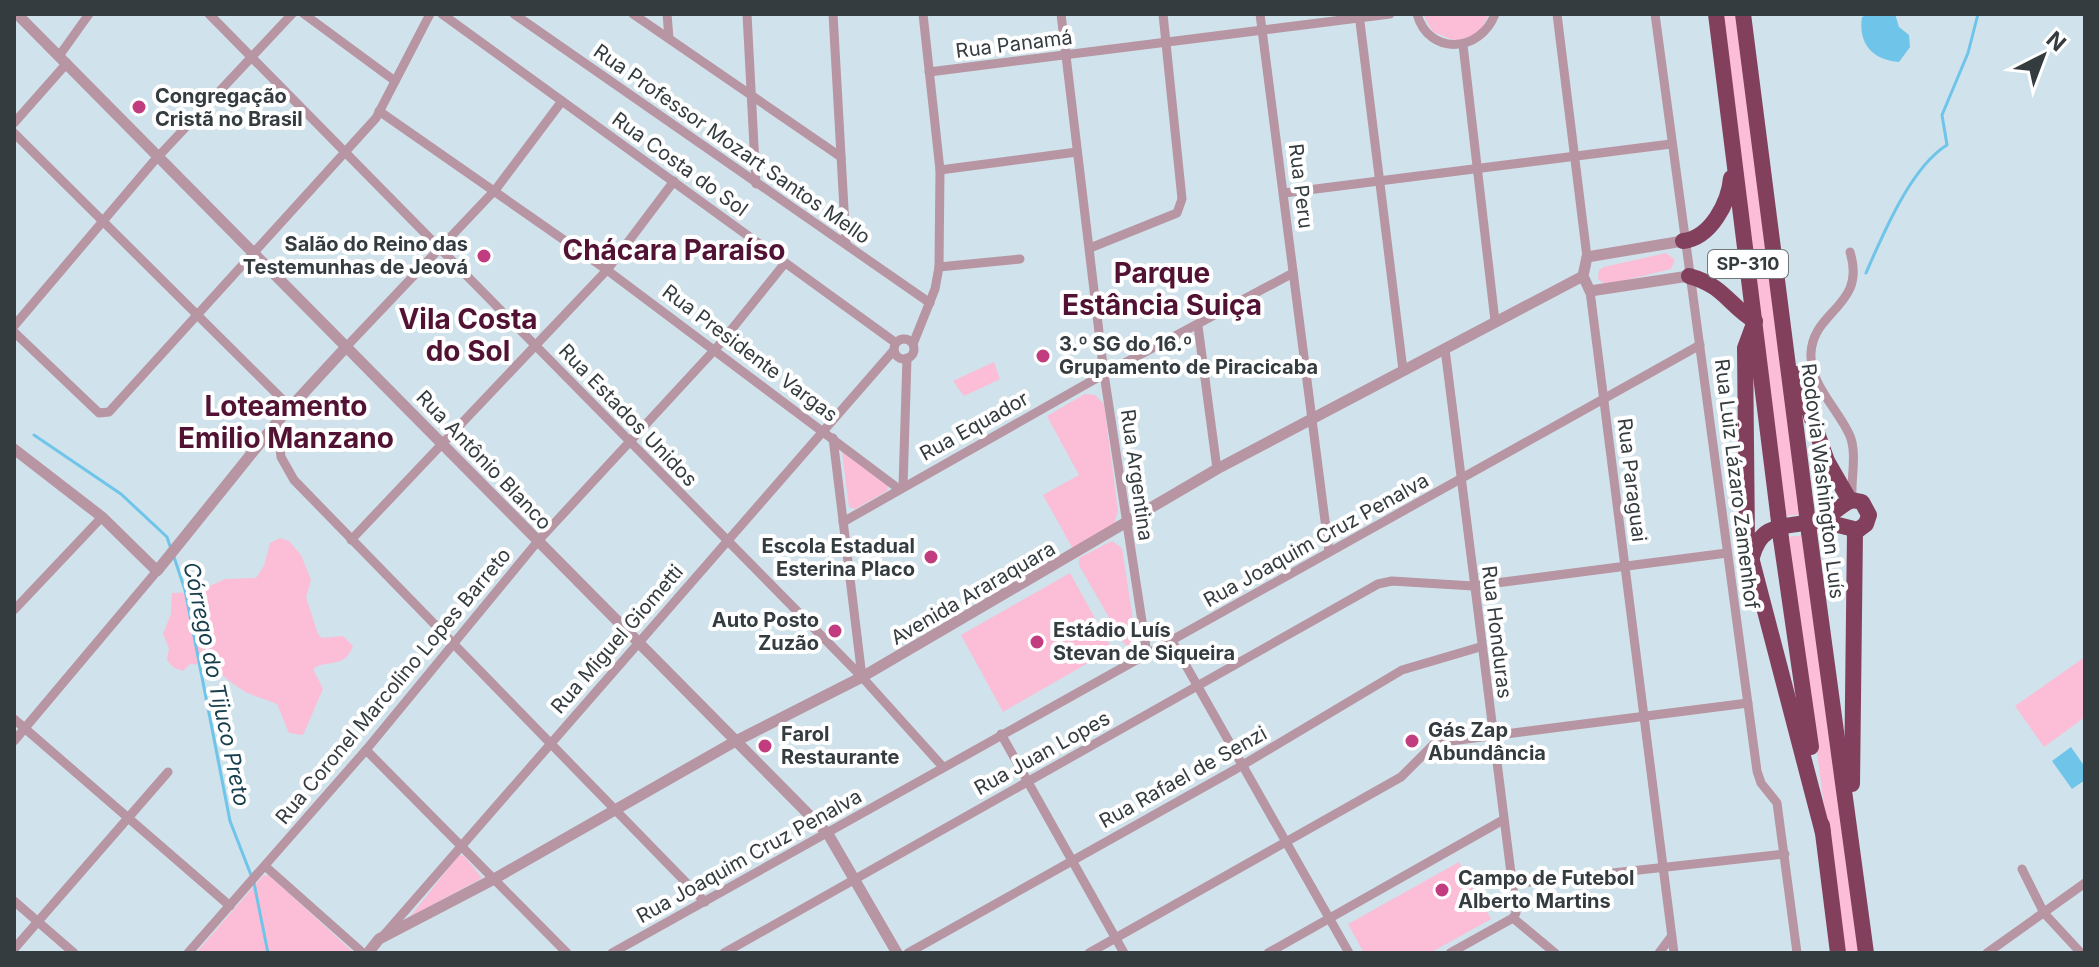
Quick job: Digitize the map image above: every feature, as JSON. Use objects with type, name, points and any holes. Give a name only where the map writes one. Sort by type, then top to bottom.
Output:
[{"type":"highway","name":"SP-310","points":[[1716,14],[1778,513],[1774,534],[1823,833],[1838,953]]},
{"type":"highway","name":"Rodovia Washington Luís","points":[[1743,14],[1806,507],[1814,526],[1866,953]]},
{"type":"highway","points":[[1683,241],[1703,233],[1728,195],[1731,132]]},
{"type":"highway","points":[[1777,275],[1796,373],[1827,461],[1851,501]]},
{"type":"highway","points":[[1689,276],[1722,290],[1744,315],[1755,321],[1745,348],[1751,561],[1823,833]]},
{"type":"highway","points":[[1751,561],[1755,545],[1774,534],[1814,526],[1855,530],[1866,524],[1869,515],[1862,502],[1851,501],[1814,526]]},
{"type":"highway","points":[[1748,510],[1754,522],[1774,534]]},
{"type":"highway","points":[[1851,837],[1855,530]]},
{"type":"street","name":"Rua Antônio Blanco","points":[[17,14],[255,251],[442,445],[828,834],[897,953]]},
{"type":"street","points":[[14,123],[63,59],[89,14]]},
{"type":"street","name":"Rua Estados Unidos","points":[[209,14],[862,677],[943,767]]},
{"type":"street","points":[[292,14],[159,156],[14,329],[102,415],[109,412],[346,152],[379,111],[430,14]]},
{"type":"street","points":[[304,14],[395,81]]},
{"type":"street","name":"Rua Costa do Sol","points":[[442,14],[897,344]]},
{"type":"street","name":"Rua Professor Mozart Santos Mello","points":[[514,14],[930,303]]},
{"type":"street","points":[[633,14],[841,157]]},
{"type":"street","points":[[667,14],[669,38]]},
{"type":"street","points":[[747,14],[756,184]]},
{"type":"street","points":[[833,14],[846,244]]},
{"type":"street","name":"Rua Miguel Giometti","points":[[907,358],[914,351],[913,344],[930,303],[939,267],[940,170],[923,14]]},
{"type":"street","name":"Rua Argentina","points":[[1061,14],[1104,374],[1147,654]]},
{"type":"street","points":[[1090,248],[1177,213],[1180,209],[1182,199],[1163,14]]},
{"type":"street","name":"Rua Peru","points":[[1260,14],[1329,552]]},
{"type":"street","name":"Rua Panamá","points":[[929,72],[1390,14]]},
{"type":"street","points":[[1417,14],[1426,32],[1436,40],[1463,45],[1483,36],[1495,14]]},
{"type":"street","points":[[1557,14],[1587,257],[1583,276]]},
{"type":"street","name":"Rua Luiz Lázaro Zamenhof","points":[[1655,14],[1683,241],[1759,777],[1777,803],[1797,953]]},
{"type":"street","points":[[1359,16],[1403,370]]},
{"type":"street","points":[[1463,45],[1495,321]]},
{"type":"street","points":[[14,741],[159,569],[277,422],[496,189],[562,101]]},
{"type":"street","name":"Rua Presidente Vargas","points":[[379,111],[496,189],[901,488]]},
{"type":"street","points":[[14,133],[290,407]]},
{"type":"street","points":[[1284,193],[1478,171],[1671,144]]},
{"type":"street","points":[[940,170],[1077,152]]},
{"type":"street","points":[[351,540],[607,270],[674,181]]},
{"type":"street","points":[[1587,257],[1683,241]]},
{"type":"street","points":[[1850,252],[1856,270],[1850,293],[1813,336],[1811,357],[1825,395],[1851,438],[1851,501]]},
{"type":"street","points":[[939,267],[1020,259]]},
{"type":"street","name":"Rua Coronel Marcolino Lopes Barreto","points":[[188,953],[366,750],[538,541],[719,345],[785,263]]},
{"type":"street","name":"Rua Equador","points":[[843,522],[1104,374],[1293,273]]},
{"type":"street","name":"Avenida Araraquara","points":[[379,939],[494,879],[734,742],[862,677],[1311,417],[1583,276]]},
{"type":"street","name":"Rua Paraguai","points":[[1583,276],[1590,291],[1674,953]]},
{"type":"street","points":[[1590,291],[1689,276]]},
{"type":"street","name":"Rua Miguel Giometti","points":[[366,953],[897,344],[923,318]]},
{"type":"street","points":[[1198,326],[1217,469]]},
{"type":"street","points":[[901,488],[907,358],[897,356],[897,344],[913,344]]},
{"type":"street","name":"Rua Joaquim Cruz Penalva","points":[[612,953],[1700,345]]},
{"type":"street","name":"Rua Honduras","points":[[1445,349],[1459,482],[1513,884],[1516,913],[1513,918]]},
{"type":"street","points":[[277,422],[278,444],[286,469],[351,540],[705,902]]},
{"type":"street","points":[[833,438],[862,677]]},
{"type":"street","points":[[14,449],[102,517],[159,569]]},
{"type":"street","points":[[14,610],[102,517]]},
{"type":"street","points":[[1473,586],[1727,553]]},
{"type":"street","name":"Rua Juan Lopes","points":[[724,953],[1378,584],[1392,581],[1473,586]]},
{"type":"street","points":[[1172,641],[1349,953]]},
{"type":"street","name":"Rua Rafael de Senzi","points":[[908,953],[1243,765],[1402,670],[1480,647]]},
{"type":"street","points":[[1089,953],[1407,772],[1430,745],[1748,703]]},
{"type":"street","points":[[14,719],[233,903]]},
{"type":"street","points":[[1001,734],[1124,953]]},
{"type":"street","points":[[366,750],[567,953]]},
{"type":"street","points":[[14,949],[168,772]]},
{"type":"street","points":[[1268,953],[1503,820]]},
{"type":"street","points":[[1513,884],[1785,854]]},
{"type":"street","points":[[263,868],[366,953]]},
{"type":"street","points":[[2022,869],[2044,913],[2081,953]]},
{"type":"street","points":[[1987,953],[2085,883]]},
{"type":"street","points":[[14,901],[74,953]]},
{"type":"street","points":[[1450,953],[1513,918],[1555,953]]},
{"type":"street","points":[[1659,953],[1671,937]]},
{"type":"shaded area","points":[[1423,14],[1489,14],[1479,33],[1456,41],[1433,32]]},
{"type":"shaded area","points":[[1720,14],[1737,14],[1803,514],[1786,516]]},
{"type":"shaded area","points":[[1666,253],[1675,260],[1671,269],[1606,285],[1598,279],[1599,270],[1604,267]]},
{"type":"shaded area","points":[[994,362],[1000,379],[964,396],[953,381]]},
{"type":"shaded area","points":[[1085,394],[1095,395],[1104,404],[1118,511],[1114,524],[1073,549],[1043,495],[1079,475],[1047,416]]},
{"type":"shaded area","points":[[842,451],[888,485],[887,491],[855,509],[849,507]]},
{"type":"shaded area","points":[[1805,535],[1860,953],[1844,953],[1788,537]]},
{"type":"shaded area","points":[[280,538],[289,541],[301,555],[311,580],[306,597],[318,634],[322,638],[343,636],[353,646],[340,661],[313,669],[323,689],[303,735],[289,733],[277,704],[245,691],[214,668],[190,664],[183,671],[173,667],[167,660],[169,648],[163,634],[171,614],[172,593],[197,592],[225,579],[256,578],[264,566],[270,543]]},
{"type":"shaded area","points":[[1112,541],[1122,548],[1137,647],[1134,653],[1123,642],[1079,565],[1079,558]]},
{"type":"shaded area","name":"Estádio Luís Stevan de Siqueira","points":[[1070,573],[1112,649],[1003,712],[961,635]]},
{"type":"shaded area","points":[[2085,657],[2085,717],[2044,747],[2015,706]]},
{"type":"shaded area","points":[[459,855],[464,856],[482,878],[410,917]]},
{"type":"shaded area","name":"Campo de Futebol Alberto Martins","points":[[1459,862],[1491,919],[1430,953],[1364,953],[1348,924]]},
{"type":"shaded area","points":[[269,875],[354,953],[196,953],[263,876]]},
{"type":"water","points":[[1895,14],[1899,27],[1909,35],[1910,47],[1899,62],[1874,54],[1865,42],[1862,17]]},
{"type":"water","points":[[2071,747],[2085,767],[2085,780],[2072,789],[2052,761]]},
{"type":"waterway","points":[[1866,273],[1910,185],[1934,155],[1947,145],[1942,115],[1968,53],[1978,14]]},
{"type":"waterway","name":"Córrego do Tijuco Preto","points":[[34,435],[121,494],[167,537],[170,546]]},
{"type":"waterway","name":"Córrego do Tijuco Preto","points":[[174,557],[185,590],[230,821],[251,875]]},
{"type":"waterway","name":"Córrego do Tijuco Preto","points":[[254,883],[268,953]]},
{"type":"place","name":"Congregação Cristã no Brasil","points":[[139,107]]},
{"type":"place","name":"Salão do Reino das Testemunhas de Jeová","points":[[484,256]]},
{"type":"place","name":"3.º SG do 16.º Grupamento de Piracicaba","points":[[1043,356]]},
{"type":"place","name":"Escola Estadual Esterina Placo","points":[[931,557]]},
{"type":"place","name":"Auto Posto Zuzão","points":[[835,631]]},
{"type":"place","name":"Estádio Luís Stevan de Siqueira","points":[[1037,642]]},
{"type":"place","name":"Gás Zap Abundância","points":[[1412,741]]},
{"type":"place","name":"Farol Restaurante","points":[[765,746]]},
{"type":"place","name":"Campo de Futebol Alberto Martins","points":[[1442,890]]},
{"type":"district","name":"Chácara Paraíso","points":[[674,250]]},
{"type":"district","name":"Parque Estância Suiça","points":[[1162,289]]},
{"type":"district","name":"Vila Costa do Sol","points":[[468,335]]},
{"type":"district","name":"Loteamento Emilio Manzano","points":[[286,422]]}]
